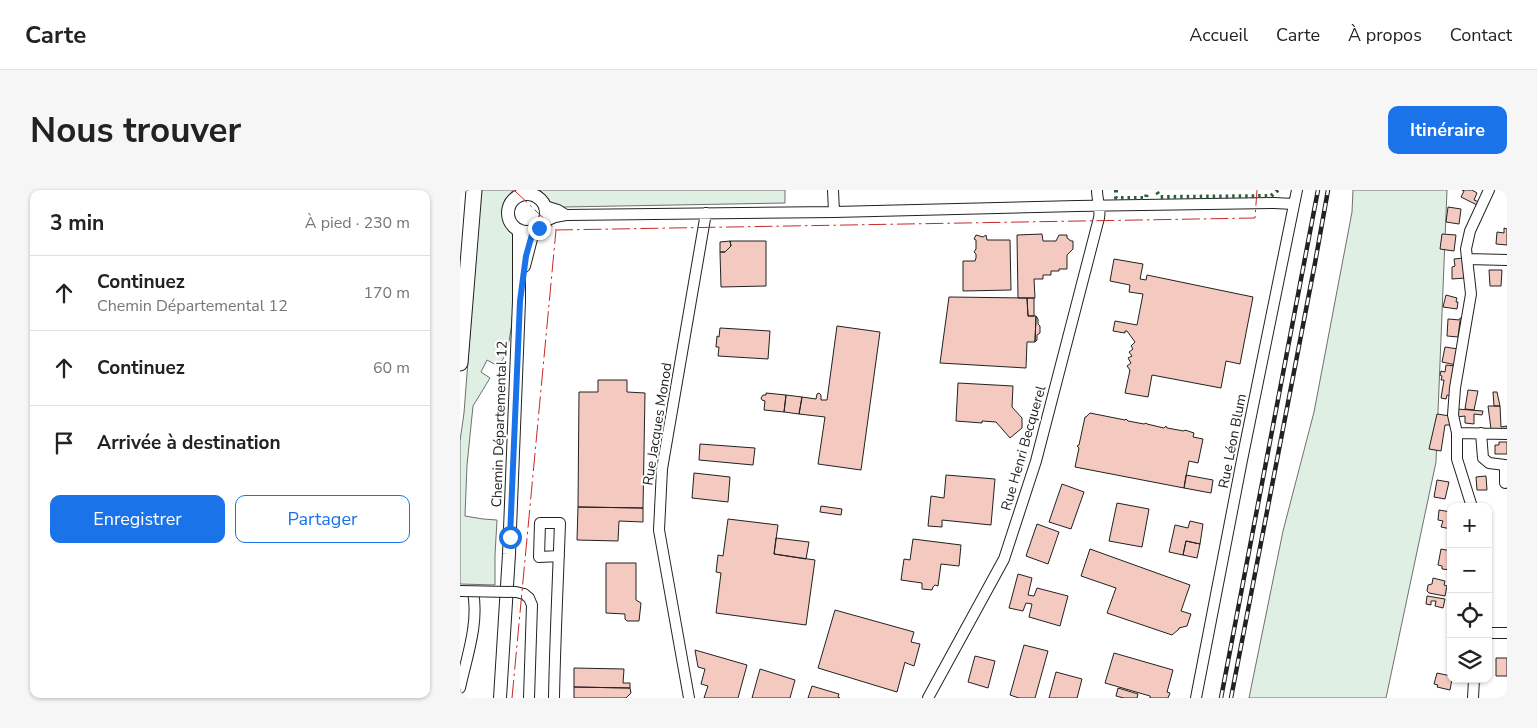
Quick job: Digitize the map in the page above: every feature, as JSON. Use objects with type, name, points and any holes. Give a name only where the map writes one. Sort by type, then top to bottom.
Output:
[{"type":"highway","points":[[460,363],[474,190]]},
{"type":"main road","points":[[533,192],[546,206],[546,215],[544,222],[539,228],[526,232],[512,225],[508,217],[508,209],[518,193],[526,194],[533,192]]},
{"type":"main road","points":[[519,230],[520,301]]},
{"type":"main road","points":[[520,301],[526,256],[533,231]]},
{"type":"main road","name":"Chemin Départemental 12","points":[[500,698],[508,582],[520,301]]},
{"type":"street","points":[[833,190],[834,212]]},
{"type":"street","name":"Rue Henri Becquerel","points":[[928,698],[1004,559],[1036,461],[1099,218],[1100,210],[1097,190]]},
{"type":"street","name":"Rue Léon Blum","points":[[1196,698],[1297,190]]},
{"type":"street","points":[[1471,503],[1457,459],[1457,433],[1453,415],[1455,388],[1471,294],[1466,249],[1470,231],[1489,190]]},
{"type":"street","points":[[544,222],[566,215],[1294,204]]},
{"type":"street","points":[[546,206],[566,215]]},
{"type":"street","name":"Rue Jacques Monod","points":[[689,698],[659,530],[662,469],[706,213]]},
{"type":"street","points":[[1467,259],[1507,260]]},
{"type":"street","points":[[1457,433],[1507,434]]},
{"type":"street","points":[[1481,433],[1483,458],[1489,464],[1505,465],[1506,482]]},
{"type":"street","points":[[554,698],[559,556]]},
{"type":"street","points":[[460,591],[516,592],[524,594],[529,598],[532,605],[529,698]]},
{"type":"street","points":[[460,688],[476,608],[473,592]]},
{"type":"street","points":[[1492,633],[1506,632]]},
{"type":"street","points":[[1473,698],[1474,683]]},
{"type":"green space","points":[[481,190],[513,190],[504,204],[503,216],[514,234],[515,242],[513,313],[509,340],[505,356],[498,366],[487,360],[481,372],[490,378],[473,406],[467,465],[465,516],[497,520],[495,585],[460,584],[460,441],[464,413]]},
{"type":"green space","points":[[540,190],[785,190],[785,203],[564,207],[550,203]]},
{"type":"green space","points":[[1353,190],[1447,190],[1436,462],[1386,698],[1249,698],[1283,531],[1314,412],[1352,212]]},
{"type":"building","points":[[1462,190],[1472,190],[1477,193],[1474,200],[1479,202],[1477,205],[1461,197],[1464,191]]},
{"type":"building","points":[[1448,207],[1461,209],[1459,224],[1446,222]]},
{"type":"building","points":[[1504,228],[1507,229],[1507,245],[1496,244],[1497,232],[1504,233]]},
{"type":"building","points":[[1042,234],[1043,241],[1056,241],[1059,235],[1067,235],[1067,238],[1073,241],[1073,249],[1067,255],[1067,269],[1051,271],[1051,275],[1043,275],[1043,279],[1034,279],[1035,298],[1018,298],[1017,235]]},
{"type":"building","points":[[1442,234],[1456,235],[1454,251],[1440,249]]},
{"type":"building","points":[[976,235],[983,237],[986,235],[987,240],[1010,240],[1011,290],[963,291],[963,261],[975,261],[976,240],[974,239]]},
{"type":"building","points":[[730,241],[731,246],[725,252],[720,252],[720,242]]},
{"type":"building","points":[[730,241],[766,241],[766,286],[721,287],[720,252],[725,252],[731,246]]},
{"type":"building","points":[[1463,258],[1465,278],[1452,279],[1452,267],[1455,266],[1454,259]]},
{"type":"building","points":[[1114,259],[1143,264],[1140,279],[1146,280],[1147,275],[1253,297],[1240,364],[1226,361],[1221,388],[1152,375],[1148,397],[1125,393],[1130,370],[1127,366],[1131,363],[1128,358],[1132,356],[1129,352],[1133,349],[1131,346],[1135,342],[1127,331],[1125,333],[1113,331],[1115,321],[1137,325],[1143,294],[1129,292],[1130,285],[1110,281]]},
{"type":"building","points":[[1489,270],[1502,270],[1501,286],[1490,286]]},
{"type":"building","points":[[1446,295],[1457,298],[1457,309],[1443,307]]},
{"type":"building","points":[[949,297],[1027,298],[1028,316],[1036,316],[1035,342],[1027,342],[1026,368],[940,363]]},
{"type":"building","points":[[1027,298],[1034,298],[1034,316],[1028,316]]},
{"type":"building","points":[[1036,316],[1040,326],[1040,333],[1037,335],[1035,342]]},
{"type":"building","points":[[1460,318],[1464,319],[1463,322],[1460,321],[1458,337],[1447,336],[1448,319],[1460,320]]},
{"type":"building","points":[[837,326],[880,332],[861,470],[818,464],[825,417],[799,414],[802,397],[816,399],[819,393],[821,400],[827,400]]},
{"type":"building","points":[[720,328],[770,331],[768,359],[718,356],[719,347],[716,347]]},
{"type":"building","points":[[1445,347],[1458,349],[1456,365],[1442,362]]},
{"type":"building","points":[[1446,365],[1455,366],[1451,396],[1447,395],[1446,399],[1441,398],[1444,380],[1441,380],[1442,376],[1440,375],[1441,371],[1445,372]]},
{"type":"building","points":[[598,380],[627,380],[627,392],[645,393],[643,508],[578,507],[579,392],[598,392]]},
{"type":"building","points":[[958,383],[1013,386],[1012,407],[1022,418],[1022,428],[1010,438],[996,422],[956,421]]},
{"type":"building","points":[[1468,390],[1478,391],[1474,410],[1465,409]]},
{"type":"building","points":[[1493,392],[1497,392],[1500,406],[1494,406]]},
{"type":"building","points":[[766,393],[786,395],[784,412],[764,410],[765,401],[761,398]]},
{"type":"building","points":[[786,395],[802,397],[799,414],[784,412]]},
{"type":"building","points":[[1488,406],[1500,406],[1501,427],[1507,426],[1507,429],[1491,429]]},
{"type":"building","points":[[1457,409],[1483,411],[1482,415],[1474,414],[1474,424],[1465,423],[1465,416],[1457,417]]},
{"type":"building","points":[[1090,413],[1164,428],[1166,426],[1167,428],[1185,430],[1194,433],[1193,437],[1203,439],[1198,463],[1189,461],[1184,488],[1075,467],[1079,448],[1077,446],[1079,445],[1085,417]]},
{"type":"building","points":[[1437,414],[1450,416],[1451,425],[1445,425],[1441,451],[1429,449]]},
{"type":"building","points":[[1499,442],[1507,442],[1507,454],[1495,454],[1495,445],[1499,445]]},
{"type":"building","points":[[700,444],[755,448],[753,465],[699,460]]},
{"type":"building","points":[[694,473],[730,477],[728,502],[692,498]]},
{"type":"building","points":[[946,475],[995,479],[991,525],[942,520],[942,527],[928,526],[931,496],[944,498]]},
{"type":"building","points":[[1186,475],[1213,480],[1211,493],[1184,488]]},
{"type":"building","points":[[1486,476],[1487,490],[1477,490],[1476,477]]},
{"type":"building","points":[[1437,480],[1449,482],[1445,499],[1434,497]]},
{"type":"building","points":[[1062,484],[1084,492],[1071,529],[1049,522]]},
{"type":"building","points":[[1117,503],[1149,509],[1142,547],[1109,541]]},
{"type":"building","points":[[821,506],[842,509],[841,515],[820,512]]},
{"type":"building","points":[[578,507],[643,508],[643,522],[619,521],[618,541],[577,540]]},
{"type":"building","points":[[1439,510],[1447,511],[1447,528],[1441,527],[1443,521],[1438,520]]},
{"type":"building","points":[[728,519],[778,525],[774,554],[815,560],[806,625],[716,613],[721,573],[716,572],[718,555],[723,556]]},
{"type":"building","points":[[1190,521],[1203,524],[1200,544],[1186,541],[1183,555],[1169,552],[1175,525],[1188,528]]},
{"type":"building","points":[[1037,524],[1059,532],[1048,564],[1026,556]]},
{"type":"building","points":[[776,538],[809,542],[806,559],[774,554]]},
{"type":"building","points":[[913,539],[961,545],[959,566],[941,564],[938,586],[935,585],[932,590],[922,589],[922,583],[901,580],[904,559],[910,560]]},
{"type":"building","points":[[1186,541],[1200,544],[1197,558],[1183,555]]},
{"type":"building","points":[[1090,549],[1190,585],[1181,611],[1191,614],[1187,626],[1179,628],[1172,635],[1107,613],[1116,588],[1081,576]]},
{"type":"building","points":[[1441,549],[1447,550],[1447,570],[1442,569],[1442,566],[1438,565]]},
{"type":"building","points":[[606,563],[636,563],[636,600],[641,603],[639,621],[627,621],[625,614],[606,613]]},
{"type":"building","points":[[1018,574],[1032,578],[1028,595],[1034,596],[1037,588],[1068,596],[1060,626],[1029,617],[1032,604],[1026,603],[1023,611],[1009,608]]},
{"type":"building","points":[[1433,578],[1445,581],[1444,585],[1447,586],[1445,596],[1429,593],[1427,591],[1428,585],[1432,584]]},
{"type":"building","points":[[1427,596],[1445,599],[1443,608],[1435,606],[1436,601],[1431,601],[1431,605],[1426,604]]},
{"type":"building","points":[[835,610],[914,632],[911,642],[920,644],[914,666],[905,662],[897,692],[818,668]]},
{"type":"building","points":[[1024,645],[1048,651],[1035,698],[1019,698],[1010,695]]},
{"type":"building","points":[[695,650],[747,665],[738,698],[704,698],[708,686],[701,684],[705,669],[698,667]]},
{"type":"building","points":[[1114,653],[1173,670],[1167,692],[1170,693],[1168,698],[1150,698],[1150,696],[1105,683]]},
{"type":"building","points":[[975,656],[995,661],[988,688],[968,682]]},
{"type":"building","points":[[1496,658],[1507,658],[1507,676],[1496,676]]},
{"type":"building","points":[[574,668],[624,669],[623,683],[630,683],[630,688],[574,687]]},
{"type":"building","points":[[760,669],[795,680],[790,698],[752,698]]},
{"type":"building","points":[[1056,672],[1082,679],[1077,698],[1049,698]]},
{"type":"building","points":[[1437,673],[1447,675],[1447,683],[1451,683],[1450,690],[1437,687],[1438,685],[1434,684]]},
{"type":"building","points":[[812,686],[839,694],[838,697],[840,698],[808,698]]},
{"type":"building","points":[[574,687],[630,688],[631,693],[626,698],[574,698]]},
{"type":"building","points":[[1118,688],[1138,694],[1137,698],[1116,696]]},
{"type":"railway","points":[[1221,698],[1318,190]]},
{"type":"railway","points":[[1231,698],[1328,190]]},
{"type":"hedge","points":[[1116,190],[1116,198],[1146,198],[1147,192]]},
{"type":"hedge","points":[[1157,192],[1160,197],[1271,196],[1278,190]]},
{"type":"power","points":[[514,190],[556,230],[1255,218],[1257,190]]},
{"type":"power","points":[[512,698],[556,230]]},
{"type":"route","points":[[510,537],[520,301],[526,256],[533,231],[539,228]]}]
